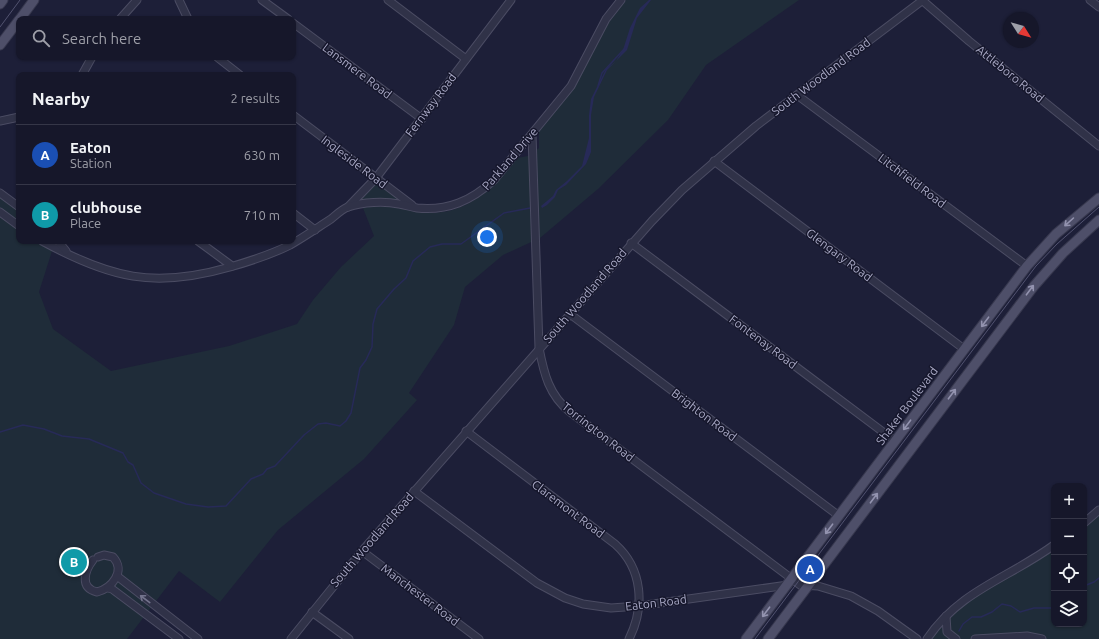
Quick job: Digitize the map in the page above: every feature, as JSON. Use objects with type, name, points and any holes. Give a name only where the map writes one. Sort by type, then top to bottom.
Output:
[{"type":"main road","points":[[0,4],[3,0]]},
{"type":"main road","points":[[22,16],[34,0]]},
{"type":"main road","points":[[0,46],[16,24]]},
{"type":"main road","name":"Shaker Boulevard","points":[[746,639],[792,582],[839,516],[1027,266],[1060,230],[1099,198]]},
{"type":"main road","points":[[768,639],[1034,286],[1063,253],[1099,220]]},
{"type":"street","points":[[123,16],[137,0]]},
{"type":"street","points":[[179,0],[187,16]]},
{"type":"street","points":[[262,0],[284,16]]},
{"type":"street","points":[[388,0],[466,59]]},
{"type":"street","name":"Parkland Drive","points":[[296,240],[315,230],[348,207],[373,203],[398,203],[416,208],[451,207],[476,195],[494,180],[571,86],[606,19],[621,0]]},
{"type":"street","name":"South Woodland Road","points":[[291,639],[362,551],[466,431],[631,243],[682,190],[756,126],[922,0]]},
{"type":"street","name":"Attleboro Road","points":[[922,0],[975,46],[1099,146]]},
{"type":"street","points":[[1090,0],[1099,7]]},
{"type":"street","name":"Fernway Road","points":[[348,207],[376,178],[422,119],[507,1]]},
{"type":"street","name":"Lansmere Road","points":[[296,25],[422,119]]},
{"type":"street","points":[[84,72],[90,60]]},
{"type":"street","points":[[221,60],[236,72]]},
{"type":"street","name":"Litchfield Road","points":[[797,95],[1027,266]]},
{"type":"street","points":[[0,121],[16,118]]},
{"type":"street","name":"Ingleside Road","points":[[296,118],[416,208]]},
{"type":"street","name":"Torrington Road","points":[[532,134],[539,348],[546,379],[556,399],[565,408],[792,582]]},
{"type":"street","name":"Glengary Road","points":[[714,161],[964,349]]},
{"type":"street","points":[[0,193],[16,205]]},
{"type":"street","points":[[0,212],[16,224]]},
{"type":"street","points":[[296,215],[315,230]]},
{"type":"street","name":"Fontenay Road","points":[[631,243],[895,441]]},
{"type":"street","name":"Parkland Drive","points":[[48,244],[99,268],[136,278],[154,279],[184,277],[207,273],[271,254],[289,244]]},
{"type":"street","name":"Parkland Drive","points":[[60,244],[67,253]]},
{"type":"street","points":[[202,244],[232,266]]},
{"type":"street","name":"Brighton Road","points":[[570,314],[839,516]]},
{"type":"street","name":"Claremont Road","points":[[466,431],[621,549],[635,570],[638,585],[639,606],[637,622],[629,639]]},
{"type":"street","name":"Eaton Road","points":[[414,491],[528,577],[555,594],[592,606],[611,608],[639,606],[792,582],[802,586],[818,586],[865,602],[917,639]]},
{"type":"street","points":[[1087,520],[1099,510]]},
{"type":"street","points":[[927,639],[946,616],[966,598],[986,584],[1051,547]]},
{"type":"street","name":"Manchester Road","points":[[362,551],[479,639]]},
{"type":"street","points":[[104,555],[113,557],[118,565],[117,576],[108,588],[97,592],[92,591],[86,586],[84,581],[86,572],[95,559],[104,555]]},
{"type":"street","points":[[117,576],[156,608],[198,639]]},
{"type":"street","points":[[108,588],[112,589],[179,639]]},
{"type":"street","points":[[150,617],[156,608]]},
{"type":"street","points":[[312,612],[349,639]]},
{"type":"street","points":[[946,616],[947,632],[956,639]]},
{"type":"street","points":[[975,639],[1027,636],[1042,639]]},
{"type":"shaded area","points":[[626,0],[799,0],[706,65],[668,120],[598,189],[540,238],[503,255],[465,287],[454,325],[409,393],[417,400],[364,459],[278,530],[220,602],[179,571],[127,639],[0,639],[0,216],[16,228],[16,244],[39,244],[52,251],[39,292],[53,329],[111,371],[229,346],[297,324],[313,300],[341,267],[374,236],[363,208],[401,208],[434,213],[453,210],[472,202],[488,190],[517,158],[528,156],[539,148],[539,130],[573,88],[604,28],[618,7]]},
{"type":"shaded area","points":[[651,0],[637,18],[627,50],[616,61],[623,50],[630,28],[640,8]]},
{"type":"shaded area","points":[[616,61],[607,70],[594,97],[591,115],[591,152],[586,164],[566,185],[558,190],[555,197],[547,205],[542,208],[541,206],[553,196],[556,190],[582,166],[589,138],[591,99],[606,69]]},
{"type":"shaded area","points":[[376,178],[416,208],[398,203],[348,207]]},
{"type":"shaded area","points":[[0,193],[16,205],[16,224],[0,212]]},
{"type":"shaded area","points":[[1099,510],[1099,639],[927,639],[946,616],[1051,547],[1051,627],[1087,627],[1087,520]]},
{"type":"waterway","points":[[598,86],[602,73],[625,48]]},
{"type":"waterway","points":[[0,432],[23,425],[44,429],[62,436],[89,439],[123,453],[128,462],[133,465],[141,483],[154,493],[186,504],[208,507],[226,506],[251,479],[263,474],[267,469],[275,466],[304,435],[318,424],[326,423],[340,426],[346,421],[351,413],[360,368],[366,360],[372,347],[373,324],[377,309],[394,289],[406,278],[413,261],[430,247],[442,244],[461,244],[504,213],[530,208]]},
{"type":"waterway","points":[[1087,585],[1099,578]]},
{"type":"waterway","points":[[959,631],[963,624],[972,617],[981,617],[992,612],[1002,604],[1011,606],[1020,612],[1034,608],[1051,608]]},
{"type":"tram line","points":[[0,27],[20,0]]},
{"type":"tram line","points":[[755,639],[1036,266],[1057,244],[1099,207]]},
{"type":"place","name":"clubhouse","points":[[74,562]]},
{"type":"place","name":"Eaton","points":[[810,569]]}]
